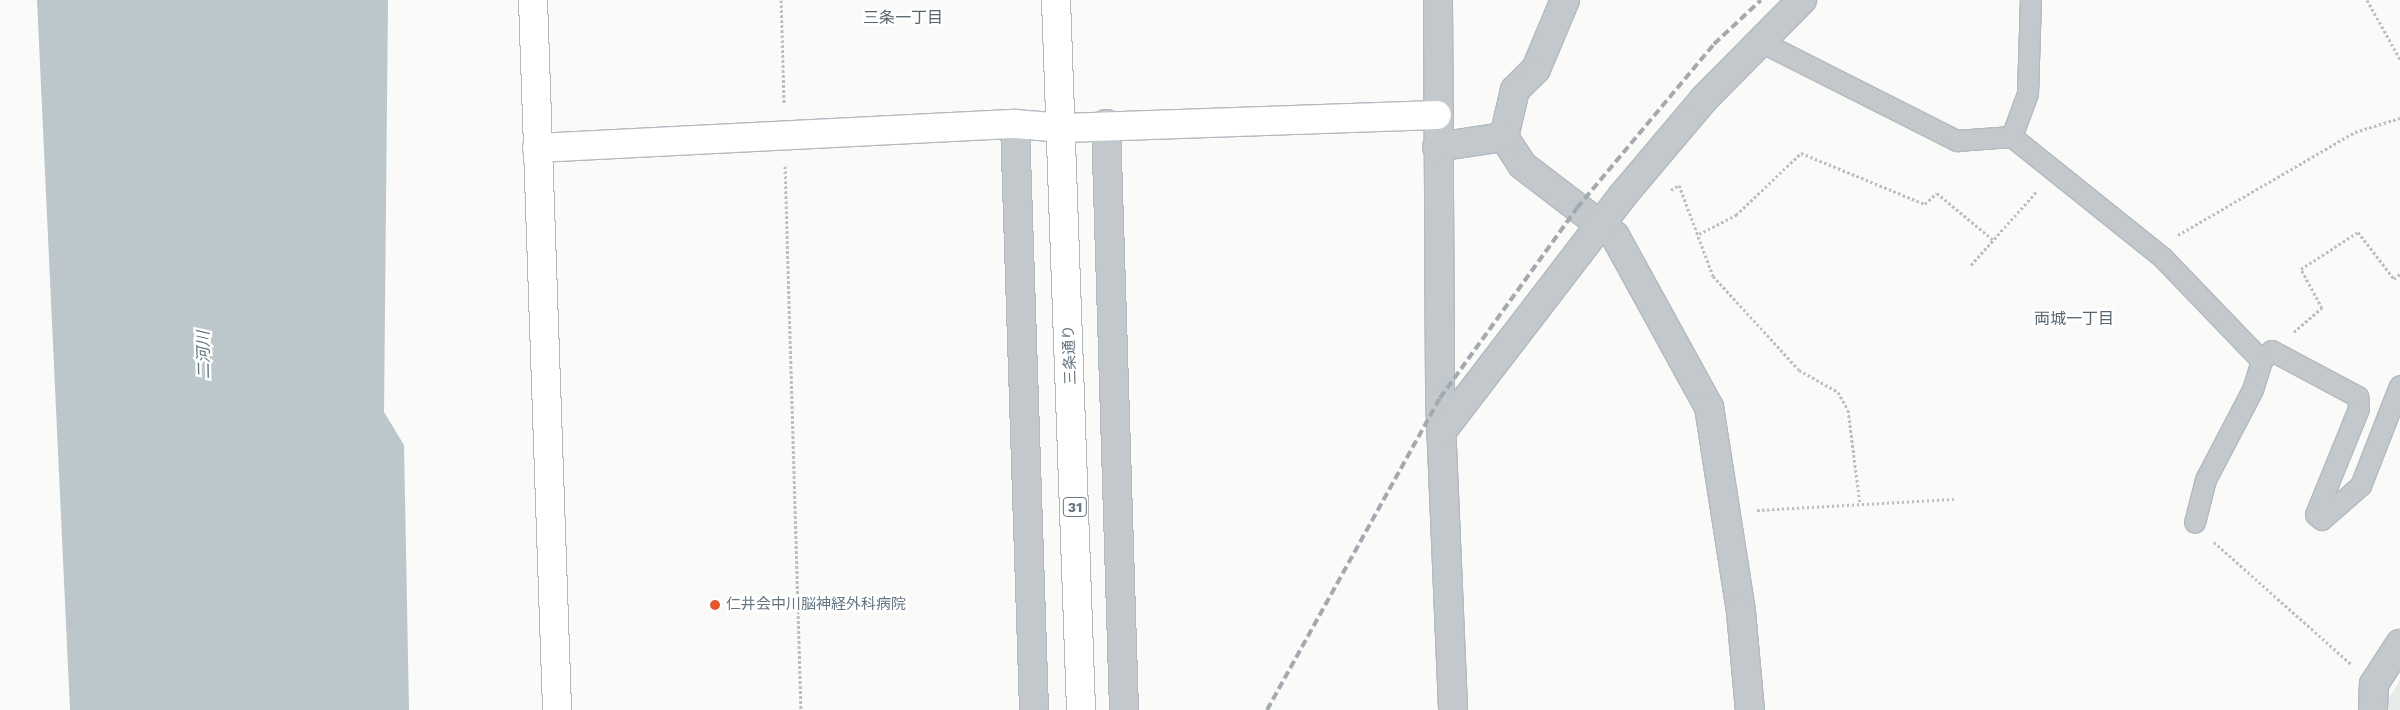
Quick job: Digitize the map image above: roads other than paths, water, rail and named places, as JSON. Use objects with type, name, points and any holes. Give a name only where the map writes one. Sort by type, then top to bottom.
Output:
[{"type":"main road","points":[[533,0],[557,710]]},
{"type":"main road","name":"三条通り","points":[[1056,0],[1064,128],[1081,710]]},
{"type":"main road","points":[[537,148],[1015,124],[1064,128],[1106,124],[1437,114]]},
{"type":"street","points":[[1438,0],[1437,147],[1442,431],[1453,710]]},
{"type":"street","points":[[1565,0],[1536,69],[1515,90],[1504,137],[1522,165],[1615,236],[1638,273],[1709,407],[1741,612],[1750,710]]},
{"type":"street","points":[[1442,431],[1600,224],[1704,99],[1802,0]]},
{"type":"street","points":[[1015,124],[1034,710]]},
{"type":"street","points":[[1106,124],[1124,710]]},
{"type":"street","points":[[1437,147],[1504,137]]},
{"type":"street","points":[[2374,697],[2400,644]]},
{"type":"lane","points":[[2012,137],[2028,94],[2031,0]]},
{"type":"lane","points":[[1760,42],[1957,140],[2012,137],[2153,250],[2267,356],[2358,397],[2359,408],[2316,515],[2322,520],[2361,486],[2400,386]]},
{"type":"lane","points":[[2195,523],[2206,480],[2253,390],[2267,356]]},
{"type":"water","name":"二河川","points":[[37,0],[388,0],[384,412],[404,445],[409,710],[70,710]]},
{"type":"railway","points":[[1267,710],[1440,398],[1577,208],[1714,44],[1761,0]]},
{"type":"place","name":"仁井会中川脳神経外科病院","points":[[715,605]]},
{"type":"district","name":"三条一丁目","points":[[903,18]]},
{"type":"district","name":"両城一丁目","points":[[2074,319]]}]
